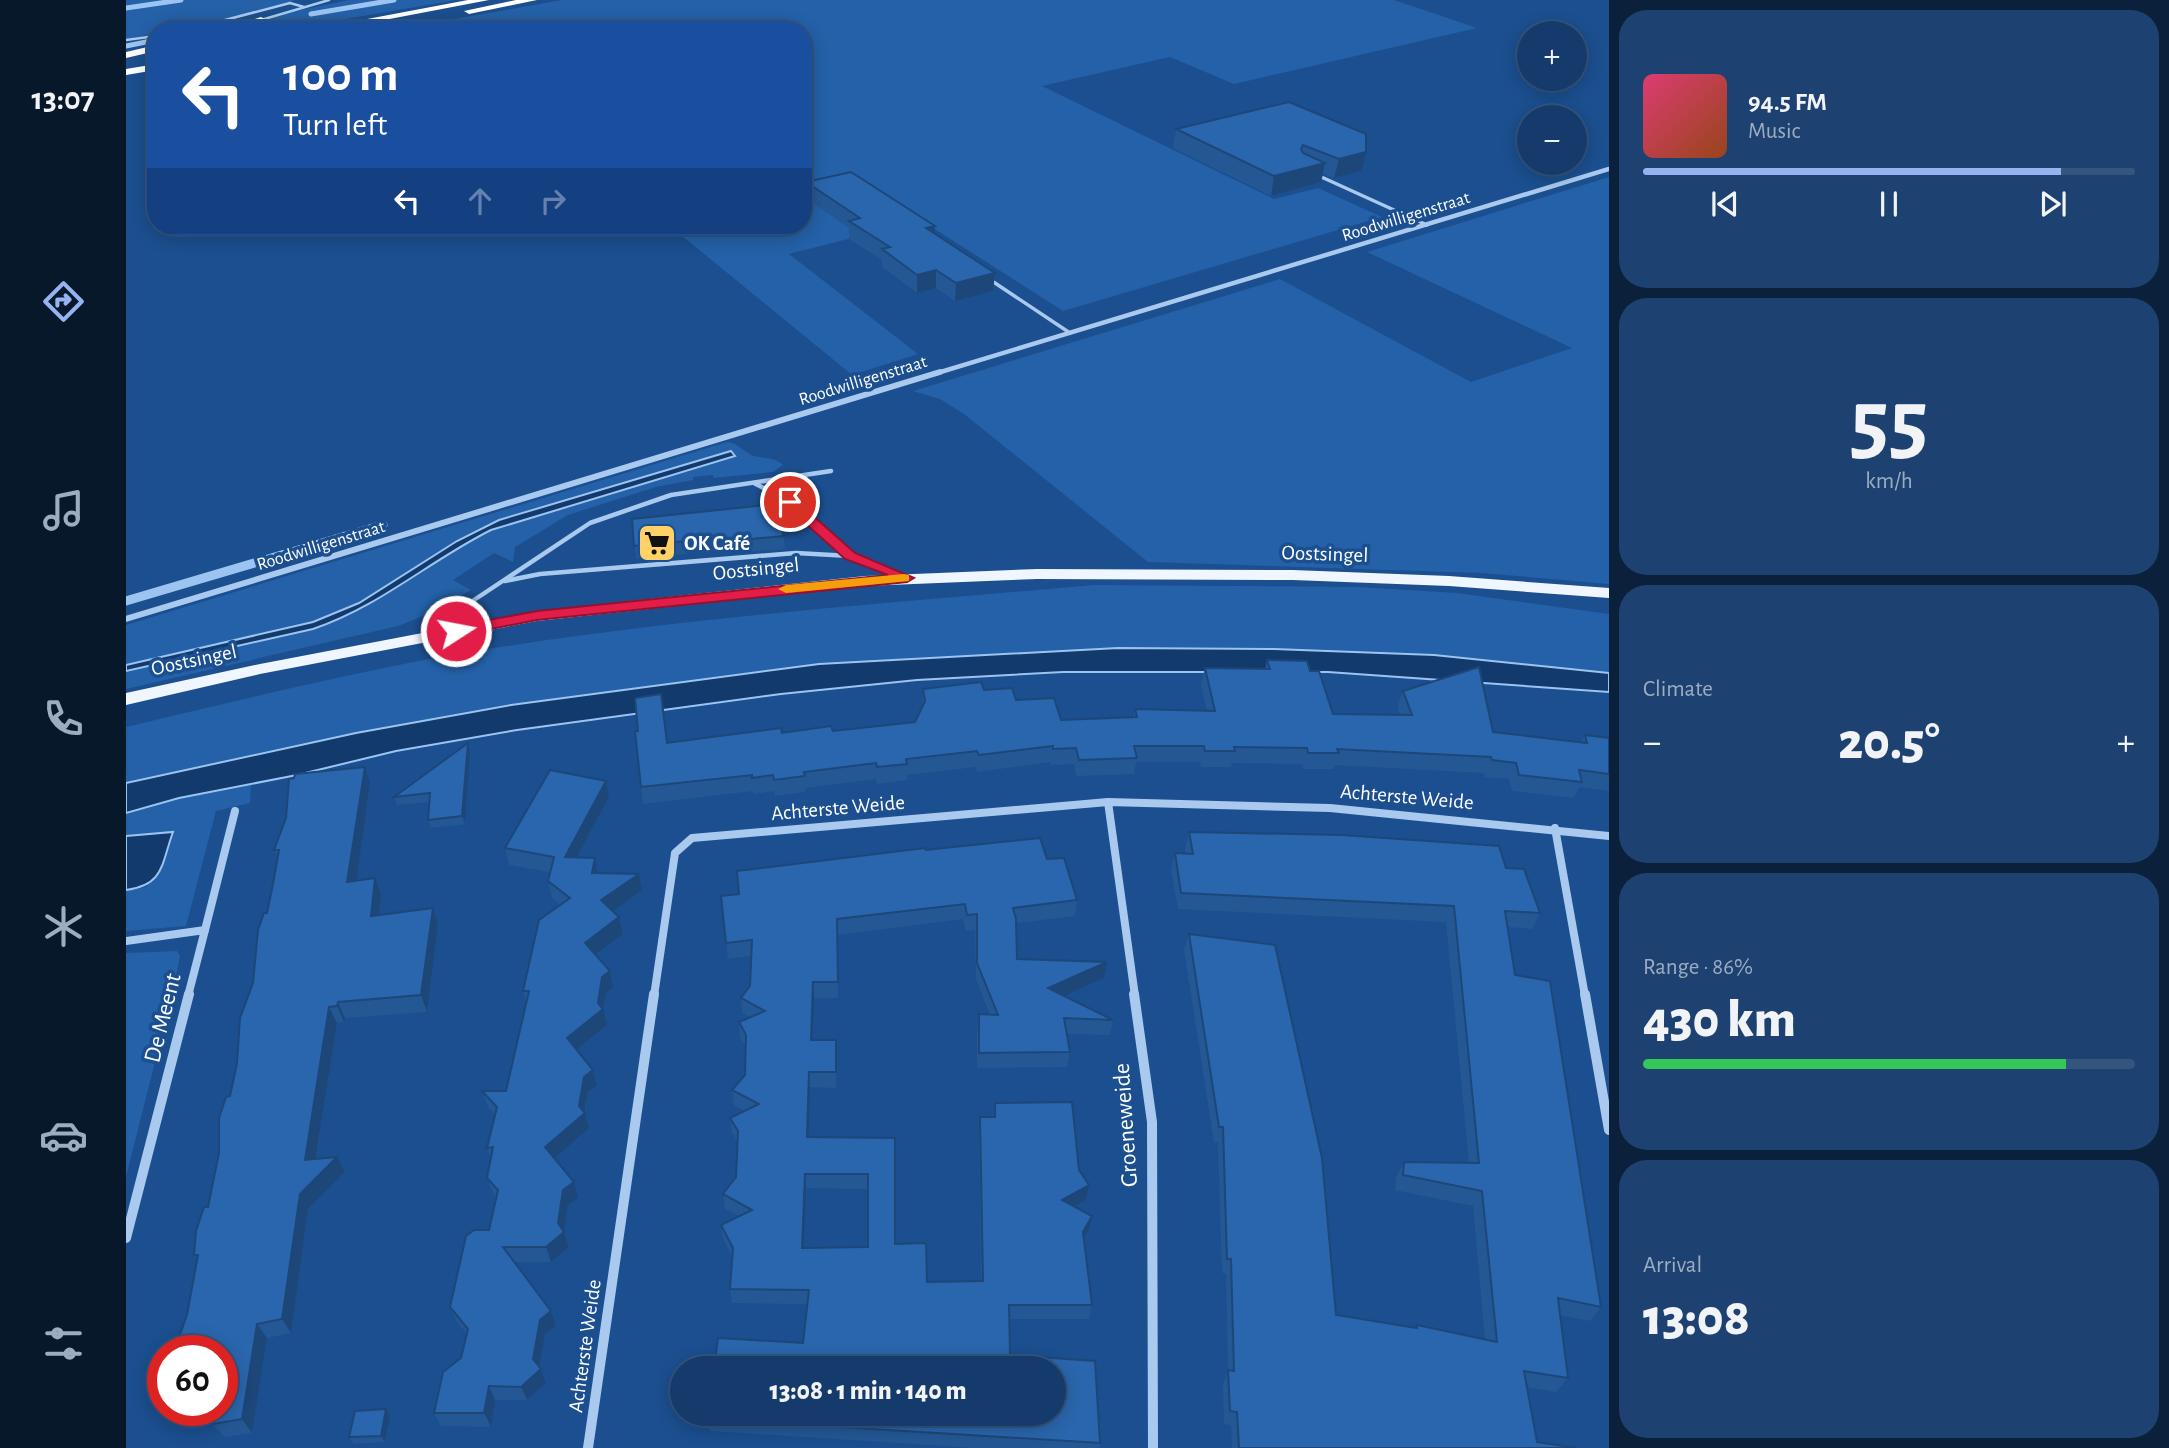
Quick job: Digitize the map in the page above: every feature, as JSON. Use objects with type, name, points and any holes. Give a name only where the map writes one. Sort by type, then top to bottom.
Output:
[{"type":"highway","points":[[365,21],[484,0]]},
{"type":"highway","points":[[414,21],[532,0]]},
{"type":"highway","points":[[126,55],[147,50]]},
{"type":"highway","points":[[126,62],[147,58]]},
{"type":"highway","points":[[126,72],[147,68]]},
{"type":"main road","name":"Oostsingel","points":[[126,698],[537,616],[907,578],[1293,575],[1448,581],[1609,593]]},
{"type":"street","name":"Roodwilligenstraat","points":[[126,620],[1609,169]]},
{"type":"street","name":"Achterste Weide","points":[[588,1448],[675,853],[692,838],[1108,802],[1330,808],[1555,828],[1609,836]]},
{"type":"street","name":"Groeneweide","points":[[1108,802],[1152,1122],[1153,1448]]},
{"type":"street","name":"De Meent","points":[[126,1238],[235,811]]},
{"type":"street","points":[[1555,828],[1609,1130]]},
{"type":"street","points":[[126,941],[205,930]]},
{"type":"lane","points":[[261,20],[329,0]]},
{"type":"lane","points":[[223,21],[290,4],[304,7]]},
{"type":"lane","points":[[126,40],[147,37]]},
{"type":"lane","points":[[1313,173],[1427,225]]},
{"type":"lane","points":[[980,273],[1070,333]]},
{"type":"lane","points":[[429,636],[502,582],[590,523],[671,495],[831,471]]},
{"type":"lane","points":[[753,483],[790,502],[850,556]]},
{"type":"lane","points":[[502,582],[540,574],[796,553],[850,556],[907,578]]},
{"type":"shaded area","points":[[126,0],[295,0],[226,21],[147,21],[147,36],[126,39]]},
{"type":"shaded area","points":[[349,0],[456,0],[334,21],[263,21]]},
{"type":"shaded area","points":[[562,0],[1394,0],[1477,28],[1234,84],[1170,57],[1042,86],[1274,199],[1318,188],[1382,217],[1063,311],[866,185],[860,236],[789,254],[918,354],[852,375],[681,235],[812,235],[812,21],[444,21]]},
{"type":"shaded area","points":[[1609,177],[1609,584],[1481,573],[1148,562],[964,414],[940,399],[913,391],[1280,279],[1471,382],[1572,348],[1367,252]]},
{"type":"shaded area","points":[[727,442],[754,456],[773,459],[783,465],[773,472],[714,478],[713,475],[693,477],[693,480],[656,487],[568,515],[515,547],[513,562],[494,553],[453,580],[471,590],[428,614],[398,626],[126,689],[126,625]]},
{"type":"shaded area","points":[[731,451],[735,456],[491,530],[360,609],[313,629],[126,671],[126,665],[313,622],[359,603],[457,541],[499,520]]},
{"type":"shaded area","points":[[1094,585],[1359,587],[1457,593],[1609,614],[1609,673],[1434,655],[1274,649],[1118,648],[819,664],[511,705],[356,733],[126,783],[126,727],[368,671],[514,645],[658,626],[804,610]]},
{"type":"shaded area","points":[[1118,648],[1274,649],[1434,655],[1609,673],[1609,692],[1328,672],[1063,672],[917,680],[781,694],[517,730],[396,751],[297,775],[179,798],[126,813],[126,783],[356,733],[511,705],[819,664]]},
{"type":"shaded area","points":[[251,783],[250,803],[216,811],[186,926],[126,931],[126,890],[146,887],[172,833],[126,836],[126,813],[179,798]]},
{"type":"shaded area","points":[[173,832],[159,872],[148,883],[126,890],[126,836]]},
{"type":"shaded area","points":[[177,951],[180,956],[174,987],[126,1177],[126,953]]},
{"type":"building","points":[[1289,102],[1366,134],[1366,152],[1339,159],[1303,145],[1303,153],[1325,163],[1274,176],[1176,129]]},
{"type":"building","points":[[851,172],[935,226],[926,228],[995,273],[956,283],[936,270],[917,275],[882,249],[890,247],[849,221],[860,218],[812,186],[812,181]]},
{"type":"building","points":[[776,504],[784,536],[719,542],[718,538],[634,546],[632,519]]},
{"type":"building","points":[[1267,660],[1307,661],[1310,671],[1319,671],[1333,714],[1412,715],[1403,691],[1479,667],[1493,732],[1587,743],[1585,735],[1609,738],[1609,774],[1579,770],[1582,782],[1519,775],[1516,763],[1492,760],[1491,757],[1337,749],[1339,753],[1308,753],[1307,748],[1234,747],[1235,751],[1205,751],[1204,746],[1134,746],[1137,758],[1079,760],[1076,748],[1053,749],[1053,746],[979,755],[977,751],[906,759],[907,764],[877,767],[876,763],[804,772],[805,776],[774,780],[773,775],[752,778],[752,775],[641,787],[635,731],[638,731],[635,698],[661,694],[667,743],[781,728],[782,733],[831,726],[833,731],[915,722],[925,701],[923,689],[981,682],[984,690],[1012,688],[1016,700],[1054,698],[1061,720],[1137,717],[1135,709],[1215,711],[1205,668],[1270,669]]},
{"type":"building","points":[[468,743],[462,816],[428,820],[430,793],[394,797]]},
{"type":"building","points":[[365,767],[347,882],[375,878],[371,916],[433,908],[421,995],[338,1002],[337,1006],[329,1007],[305,1160],[337,1157],[300,1194],[282,1319],[257,1324],[242,1419],[238,1420],[238,1335],[180,1335],[187,1315],[198,1255],[194,1255],[196,1231],[204,1207],[208,1207],[219,1153],[219,1118],[226,1097],[230,1096],[237,1063],[240,1018],[253,983],[258,930],[264,913],[267,913],[273,884],[279,850],[274,850],[286,818],[289,779],[294,778],[295,774]]},
{"type":"building","points":[[550,770],[606,781],[565,857],[595,858],[592,873],[639,874],[601,900],[619,917],[585,943],[610,971],[602,977],[598,1003],[603,1009],[567,1038],[593,1070],[584,1077],[579,1106],[585,1113],[545,1147],[574,1182],[563,1190],[558,1223],[564,1232],[546,1247],[503,1247],[551,1311],[540,1320],[533,1359],[541,1369],[521,1387],[489,1386],[484,1413],[434,1413],[443,1372],[461,1358],[468,1329],[450,1307],[466,1236],[474,1230],[489,1230],[498,1190],[487,1178],[493,1147],[487,1148],[497,1107],[482,1091],[506,1091],[529,991],[523,991],[539,920],[570,898],[548,881],[554,857],[505,848]]},
{"type":"building","points":[[1189,832],[1342,835],[1499,846],[1506,868],[1524,869],[1540,913],[1505,911],[1515,975],[1550,981],[1601,1307],[1558,1298],[1568,1378],[1524,1371],[1537,1442],[1577,1448],[1239,1448],[1237,1412],[1230,1411],[1228,1370],[1234,1371],[1223,1127],[1219,1127],[1189,934],[1275,945],[1322,1158],[1336,1315],[1417,1328],[1417,1325],[1497,1342],[1482,1191],[1403,1175],[1404,1162],[1479,1163],[1454,906],[1181,893],[1175,853],[1193,854]]},
{"type":"building","points":[[1040,838],[1047,859],[1064,858],[1077,900],[1013,908],[1016,919],[1017,959],[1107,962],[1048,988],[1113,1020],[1064,1018],[1070,1052],[979,1053],[979,1014],[998,1015],[977,963],[977,914],[967,915],[965,904],[837,919],[838,982],[813,982],[811,1040],[836,1040],[836,1072],[809,1072],[807,1137],[895,1138],[895,1244],[926,1243],[927,1282],[983,1281],[980,1117],[995,1117],[995,1103],[1072,1102],[1079,1170],[1089,1185],[1062,1200],[1092,1216],[1083,1232],[1092,1305],[1009,1305],[1010,1355],[1024,1356],[716,1356],[718,1338],[803,1343],[809,1290],[730,1289],[733,1248],[721,1225],[752,1210],[723,1194],[736,1177],[738,1131],[730,1118],[759,1104],[732,1090],[745,1075],[746,1035],[739,1022],[765,1011],[741,998],[750,986],[752,940],[726,943],[721,896],[739,894],[737,871],[925,848]],"holes":[[[805,1174],[868,1174],[868,1247],[802,1248]]]},
{"type":"building","points":[[1066,1359],[1095,1361],[1100,1443],[822,1426],[1066,1426]]},
{"type":"building","points":[[386,1409],[381,1436],[349,1437],[355,1411]]},
{"type":"waterway","points":[[126,8],[181,0]]},
{"type":"waterway","points":[[311,14],[394,0]]},
{"type":"waterway","points":[[126,46],[147,42]]},
{"type":"waterway","points":[[126,601],[383,525]]},
{"type":"slow traffic","points":[[786,589],[904,578]]},
{"type":"place","name":"OK Café","points":[[657,543]]},
{"type":"route","points":[[456,631],[537,616],[907,578],[850,556],[790,502]]}]
